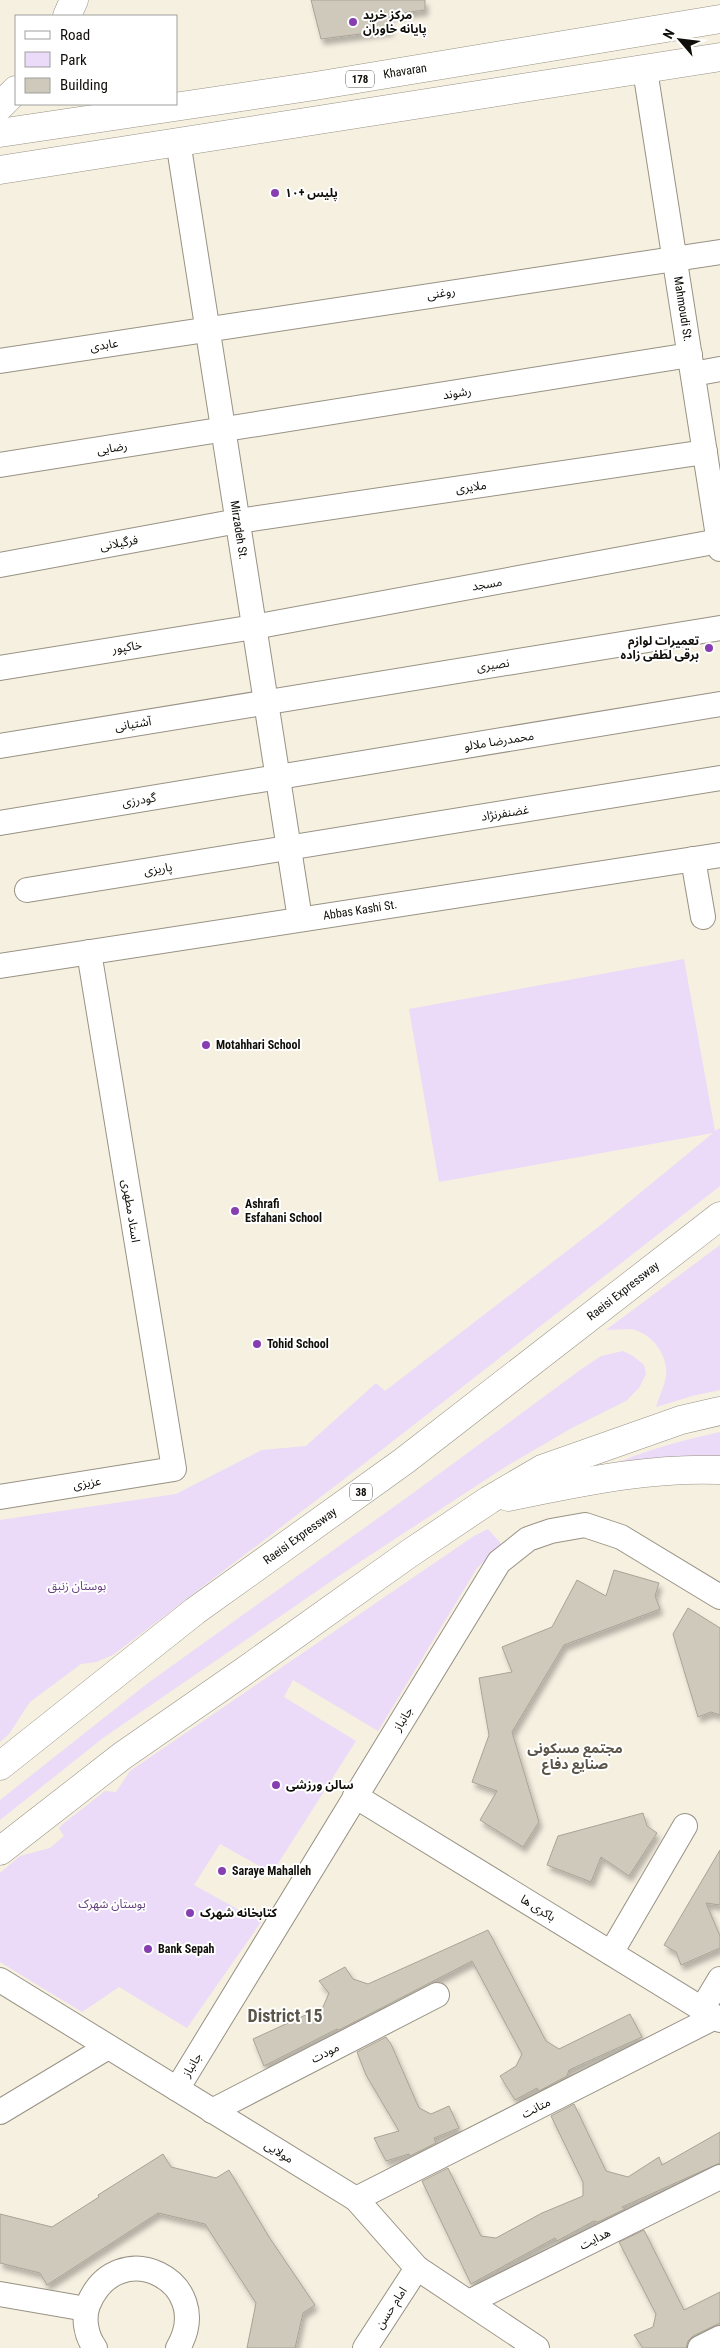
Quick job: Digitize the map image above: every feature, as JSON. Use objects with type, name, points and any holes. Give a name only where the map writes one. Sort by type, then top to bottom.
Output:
[{"type":"main road","points":[[67,15],[74,0]]},
{"type":"main road","name":"Khavaran","points":[[0,133],[315,86],[720,19]]},
{"type":"main road","points":[[0,170],[720,57]]},
{"type":"main road","points":[[0,106],[15,91]]},
{"type":"main road","name":"Raeisi Expressway","points":[[0,1766],[195,1611],[404,1461],[720,1216]]},
{"type":"main road","points":[[0,1851],[122,1756],[410,1553],[542,1468],[681,1420],[720,1410]]},
{"type":"main road","points":[[490,1500],[606,1477],[681,1469],[720,1470]]},
{"type":"street","name":"Mahmoudi St.","points":[[645,70],[705,452],[715,490],[719,545]]},
{"type":"street","name":"Mirzadeh St.","points":[[178,141],[300,919]]},
{"type":"street","name":"روغنی","points":[[207,328],[720,252]]},
{"type":"street","name":"عابدی","points":[[0,362],[207,328]]},
{"type":"street","name":"رشوند","points":[[223,430],[691,365],[720,369]]},
{"type":"street","name":"رضایی","points":[[0,466],[223,430]]},
{"type":"street","name":"ملایری","points":[[238,522],[705,452]]},
{"type":"street","name":"فرگیلانی","points":[[0,565],[238,522]]},
{"type":"street","name":"مسجد","points":[[254,627],[719,545]]},
{"type":"street","name":"خاکپور","points":[[0,668],[254,627]]},
{"type":"street","name":"نصیری","points":[[266,701],[720,628]]},
{"type":"street","name":"آشتیانی","points":[[0,746],[266,701]]},
{"type":"street","name":"محمدرضا ملالو","points":[[278,778],[720,704]]},
{"type":"street","name":"گودرزی","points":[[0,823],[278,778]]},
{"type":"street","name":"غضنفرنژاد","points":[[289,849],[720,778]]},
{"type":"street","name":"پاریزی","points":[[26,890],[289,849]]},
{"type":"street","name":"Abbas Kashi St.","points":[[0,966],[720,855]]},
{"type":"street","points":[[693,859],[704,917]]},
{"type":"street","name":"استاد مطهری","points":[[89,952],[174,1470]]},
{"type":"street","name":"عزیزی","points":[[0,1497],[174,1470]]},
{"type":"street","name":"جانباز","points":[[177,2089],[499,1562],[528,1539],[552,1531],[585,1525],[621,1537],[720,1597]]},
{"type":"street","name":"باکری ها","points":[[355,1796],[712,2015]]},
{"type":"street","points":[[611,1953],[685,1826]]},
{"type":"street","points":[[712,2015],[720,1979]]},
{"type":"street","name":"مولايی","points":[[0,1980],[356,2199],[417,2268],[537,2348]]},
{"type":"street","name":"مودت","points":[[212,2110],[437,1995]]},
{"type":"street","name":"متانت","points":[[356,2199],[712,2015]]},
{"type":"street","points":[[0,2112],[108,2047]]},
{"type":"street","name":"هدایت","points":[[469,2302],[720,2176]]},
{"type":"street","points":[[95,2348],[86,2326],[86,2309],[93,2293],[104,2280],[119,2271],[136,2268],[152,2271],[167,2278],[178,2290],[186,2305],[187,2321],[184,2338],[178,2348]]},
{"type":"street","name":"امام حسن","points":[[366,2348],[417,2268]]},
{"type":"street","points":[[0,2294],[86,2309]]},
{"type":"street","points":[[700,2348],[720,2338]]},
{"type":"green space","name":"بوستان زنبق","points":[[684,959],[715,1131],[720,1128],[720,1186],[352,1473],[113,1655],[96,1662],[81,1664],[30,1702],[9,1734],[0,1742],[0,1520],[176,1494],[262,1450],[306,1446],[376,1383],[385,1391],[606,1221],[713,1133],[439,1182],[409,1009]]},
{"type":"green space","points":[[720,1245],[720,1390],[656,1407],[666,1377],[665,1360],[657,1346],[651,1339],[637,1331],[629,1329],[606,1330]]},
{"type":"green space","points":[[623,1351],[644,1365],[646,1374],[639,1388],[626,1401],[570,1429],[505,1467],[352,1567],[103,1738],[0,1820],[0,1800],[148,1683],[409,1496],[583,1368],[601,1356]]},
{"type":"green space","points":[[720,1432],[720,1461],[605,1468],[661,1447]]},
{"type":"green space","name":"بوستان شهرک","points":[[488,1529],[502,1545],[477,1568],[378,1731],[293,1680],[284,1697],[356,1741],[272,1873],[220,1844],[194,1885],[261,1922],[187,2028],[119,1987],[82,2012],[0,1962],[0,1873],[20,1856],[50,1848],[64,1836],[59,1828],[63,1824],[105,1791],[116,1792],[130,1771],[474,1536]]},
{"type":"building","name":"مرکز خرید پایانه خاوران","points":[[311,0],[425,0],[425,10],[386,15],[391,30],[321,39]]},
{"type":"building","points":[[614,1570],[659,1583],[655,1596],[660,1609],[564,1645],[512,1732],[539,1822],[523,1847],[480,1820],[497,1791],[472,1782],[489,1735],[479,1678],[512,1672],[502,1647],[552,1627],[577,1580],[606,1596]]},
{"type":"building","points":[[688,1608],[720,1628],[720,1715],[711,1712],[698,1717],[673,1634]]},
{"type":"building","points":[[643,1813],[647,1826],[657,1833],[629,1876],[601,1857],[591,1882],[547,1865],[558,1836]]},
{"type":"building","points":[[720,1850],[720,1905],[706,1903],[720,1936],[720,1948],[681,1965],[676,1952],[664,1945]]},
{"type":"building","points":[[488,1930],[546,2041],[559,2049],[630,2014],[642,2037],[569,2070],[567,2076],[539,2091],[537,2088],[515,2100],[500,2076],[516,2066],[522,2054],[472,1961],[339,2030],[337,2029],[264,2066],[253,2039],[323,2007],[329,1993],[319,1981],[345,1967],[353,1979],[368,1984]]},
{"type":"building","points":[[386,2037],[391,2044],[419,2108],[431,2114],[449,2106],[459,2128],[434,2138],[436,2143],[410,2156],[409,2154],[386,2161],[374,2138],[399,2131],[366,2075],[357,2052]]},
{"type":"building","points":[[574,2104],[606,2171],[628,2177],[659,2157],[662,2165],[720,2132],[720,2163],[622,2207],[625,2209],[598,2222],[594,2221],[557,2241],[555,2238],[471,2284],[422,2181],[448,2168],[481,2236],[496,2238],[542,2213],[583,2196],[583,2182],[551,2116]]},
{"type":"building","points":[[163,2154],[171,2167],[216,2178],[229,2170],[269,2237],[315,2305],[303,2313],[295,2348],[247,2348],[256,2303],[205,2224],[158,2213],[47,2285],[40,2273],[0,2263],[0,2214],[52,2227]]},
{"type":"building","points":[[644,2230],[684,2310],[720,2292],[720,2323],[693,2336],[688,2341],[686,2348],[643,2348],[634,2335],[653,2327],[656,2314],[619,2242]]},
{"type":"place","name":"مرکز خرید پایانه خاوران","points":[[353,22]]},
{"type":"place","name":"پلیس +۱۰","points":[[275,193]]},
{"type":"place","name":"تعمیرات لوازم برقی لطفی زاده","points":[[709,648]]},
{"type":"place","name":"Motahhari School","points":[[206,1045]]},
{"type":"place","name":"Ashrafi Esfahani School","points":[[235,1211]]},
{"type":"place","name":"Tohid School","points":[[257,1344]]},
{"type":"place","name":"سالن ورزشی","points":[[276,1785]]},
{"type":"place","name":"Saraye Mahalleh","points":[[222,1871]]},
{"type":"place","name":"کتابخانه شهرک","points":[[190,1913]]},
{"type":"place","name":"Bank Sepah","points":[[148,1949]]},
{"type":"district","name":"مجتمع مسکونی صنایع دفاع","points":[[575,1756]]},
{"type":"district","name":"District 15","points":[[285,2015]]}]
